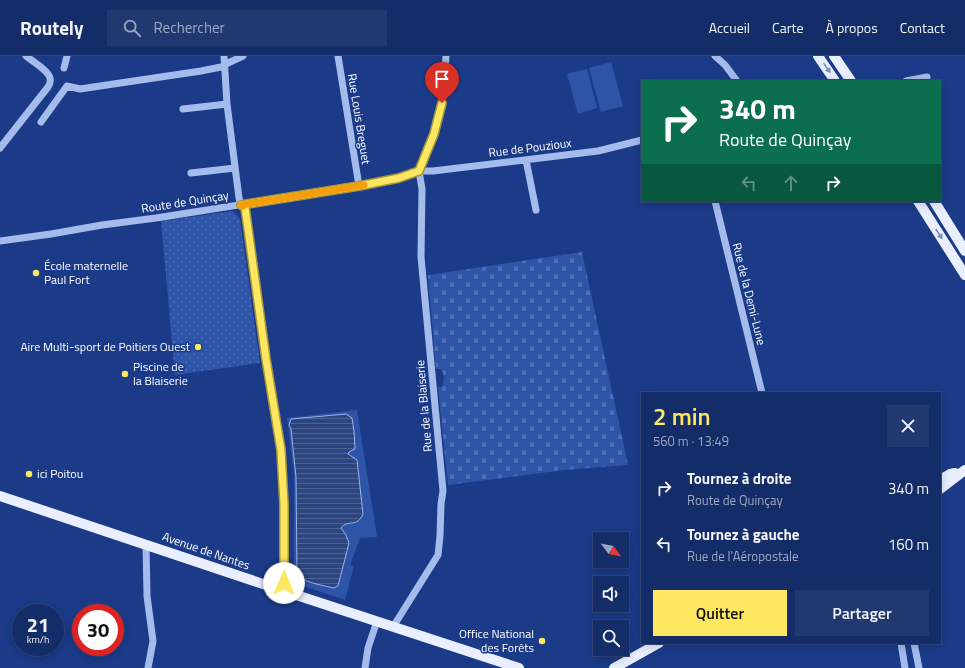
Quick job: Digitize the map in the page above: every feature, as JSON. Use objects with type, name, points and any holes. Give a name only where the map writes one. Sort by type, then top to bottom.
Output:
[{"type":"main road","points":[[818,56],[834,80]]},
{"type":"main road","points":[[834,56],[850,80]]},
{"type":"main road","points":[[919,202],[965,275]]},
{"type":"main road","points":[[935,202],[965,251]]},
{"type":"main road","points":[[941,479],[950,474],[965,470]]},
{"type":"main road","points":[[941,488],[965,470]]},
{"type":"main road","name":"Avenue de Nantes","points":[[0,496],[519,668]]},
{"type":"main road","points":[[614,668],[657,644]]},
{"type":"street","points":[[0,148],[48,88],[50,82],[50,76],[47,72],[26,56]]},
{"type":"street","points":[[64,68],[67,56]]},
{"type":"street","points":[[224,56],[227,104],[239,198],[241,205],[245,207],[266,359],[281,450],[284,504],[284,583],[281,590]]},
{"type":"street","points":[[41,122],[67,86],[80,89],[201,71],[224,66],[243,56]]},
{"type":"street","name":"Rue Louis Breguet","points":[[338,56],[359,186]]},
{"type":"street","points":[[419,171],[434,134],[442,103],[446,56]]},
{"type":"street","points":[[715,56],[737,80]]},
{"type":"street","points":[[911,80],[927,77]]},
{"type":"street","points":[[183,109],[227,104]]},
{"type":"street","name":"Rue de Pouzioux","points":[[419,171],[433,172],[598,151],[641,140]]},
{"type":"street","points":[[526,160],[536,210]]},
{"type":"street","points":[[191,173],[236,168]]},
{"type":"street","name":"Route de Quinçay","points":[[0,241],[359,186],[399,178],[419,171]]},
{"type":"street","name":"Rue de la Blaiserie","points":[[393,627],[438,555],[443,491],[421,257],[422,189],[419,171]]},
{"type":"street","name":"Rue de la Demi-Lune","points":[[715,202],[762,392]]},
{"type":"street","points":[[146,544],[147,596],[153,641],[148,668]]},
{"type":"street","points":[[365,668],[368,648],[377,622]]},
{"type":"street","points":[[901,644],[905,668]]},
{"type":"street","points":[[914,644],[919,668]]},
{"type":"green space","points":[[611,62],[623,106],[601,112],[589,68]]},
{"type":"green space","points":[[587,69],[597,108],[578,114],[567,74]]},
{"type":"green space","points":[[233,211],[240,219],[260,363],[175,375],[161,221]]},
{"type":"green space","points":[[582,252],[628,465],[564,470],[448,485],[438,387],[443,385],[444,378],[442,370],[436,369],[428,275]]},
{"type":"green space","points":[[357,410],[377,537],[360,538],[350,565],[354,566],[345,600],[294,583],[294,474],[287,418]]},
{"type":"shaded area","points":[[346,414],[352,418],[355,449],[348,454],[357,460],[363,514],[358,521],[344,525],[341,528],[349,543],[338,586],[333,588],[303,579],[297,573],[296,477],[291,429],[289,425],[291,419]]},
{"type":"slow traffic","points":[[243,206],[241,205],[364,185]]},
{"type":"place","name":"École maternelle Paul Fort","points":[[36,273]]},
{"type":"place","name":"Aire Multi-sport de Poitiers Ouest","points":[[198,347]]},
{"type":"place","name":"Piscine de la Blaiserie","points":[[125,374]]},
{"type":"place","name":"ici Poitou","points":[[29,474]]},
{"type":"place","name":"Office National des Forêts","points":[[542,641]]},
{"type":"route","points":[[284,583],[284,504],[281,450],[266,359],[245,207],[241,205],[359,186],[399,178],[419,171],[430,146],[442,103]]}]
